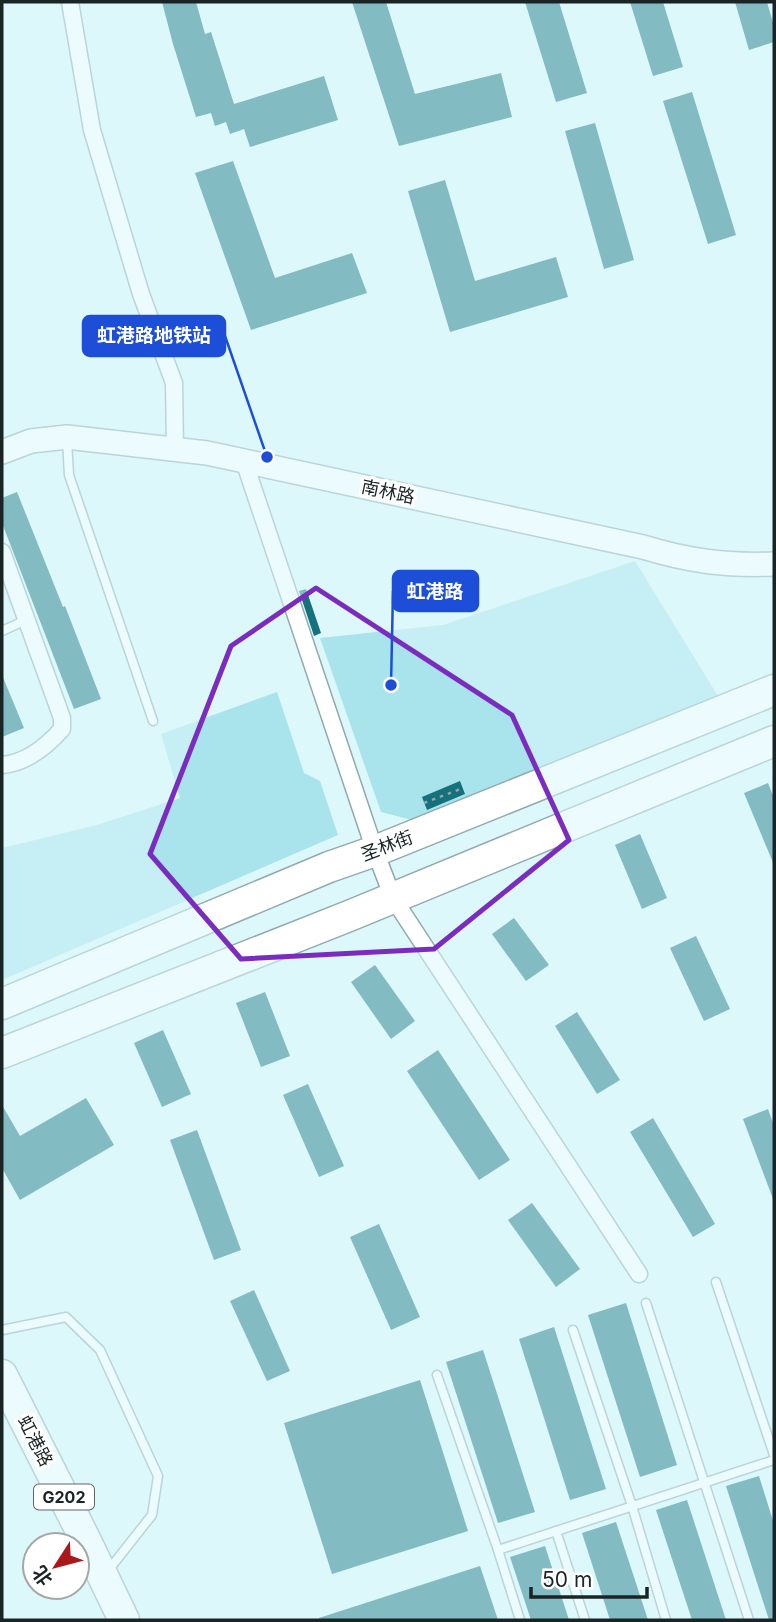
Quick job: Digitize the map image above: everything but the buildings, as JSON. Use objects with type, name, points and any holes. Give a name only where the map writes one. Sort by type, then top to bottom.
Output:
[{"type":"highway","name":"圣林街","points":[[2,1004],[329,867],[774,690]]},
{"type":"highway","points":[[2,1053],[393,898],[774,741]]},
{"type":"highway","name":"虹港路","points":[[2,1376],[72,1531]]},
{"type":"highway","name":"虹港路","points":[[2,1418],[59,1531]]},
{"type":"highway","name":"虹港路","points":[[91,1573],[124,1620]]},
{"type":"highway","name":"虹港路","points":[[91,1576],[102,1620]]},
{"type":"street","points":[[69,2],[92,130],[141,294],[174,383],[175,449]]},
{"type":"street","name":"南林路","points":[[2,452],[31,441],[67,436],[207,453],[643,547],[677,558],[738,566],[774,564]]},
{"type":"street","points":[[244,461],[374,851],[393,898],[639,1274]]},
{"type":"street","points":[[2,552],[62,718],[62,729],[53,740],[31,756],[13,764],[2,765]]},
{"type":"lane","points":[[67,436],[69,475],[153,721]]},
{"type":"lane","points":[[2,631],[26,620]]},
{"type":"lane","points":[[498,1550],[704,1483],[774,1457],[716,1282]]},
{"type":"lane","points":[[646,1303],[749,1620]]},
{"type":"lane","points":[[2,1330],[66,1317],[100,1350],[158,1476],[152,1516],[91,1571]]},
{"type":"lane","points":[[573,1330],[632,1506],[666,1620]]},
{"type":"lane","points":[[437,1375],[520,1620]]},
{"type":"lane","points":[[556,1531],[584,1620]]},
{"type":"path","points":[[424,803],[463,788]]},
{"type":"highlighted area","points":[[316,588],[512,715],[569,840],[434,949],[241,959],[150,854],[231,646]]},
{"type":"shaded area","points":[[635,561],[718,696],[412,820],[381,812],[320,638],[443,625]]},
{"type":"shaded area","points":[[277,692],[304,773],[320,781],[338,835],[2,980],[2,848],[97,825],[180,798],[161,734]]},
{"type":"place","name":"虹港路地铁站","points":[[267,457]]},
{"type":"place","name":"虹港路","points":[[391,685]]}]
